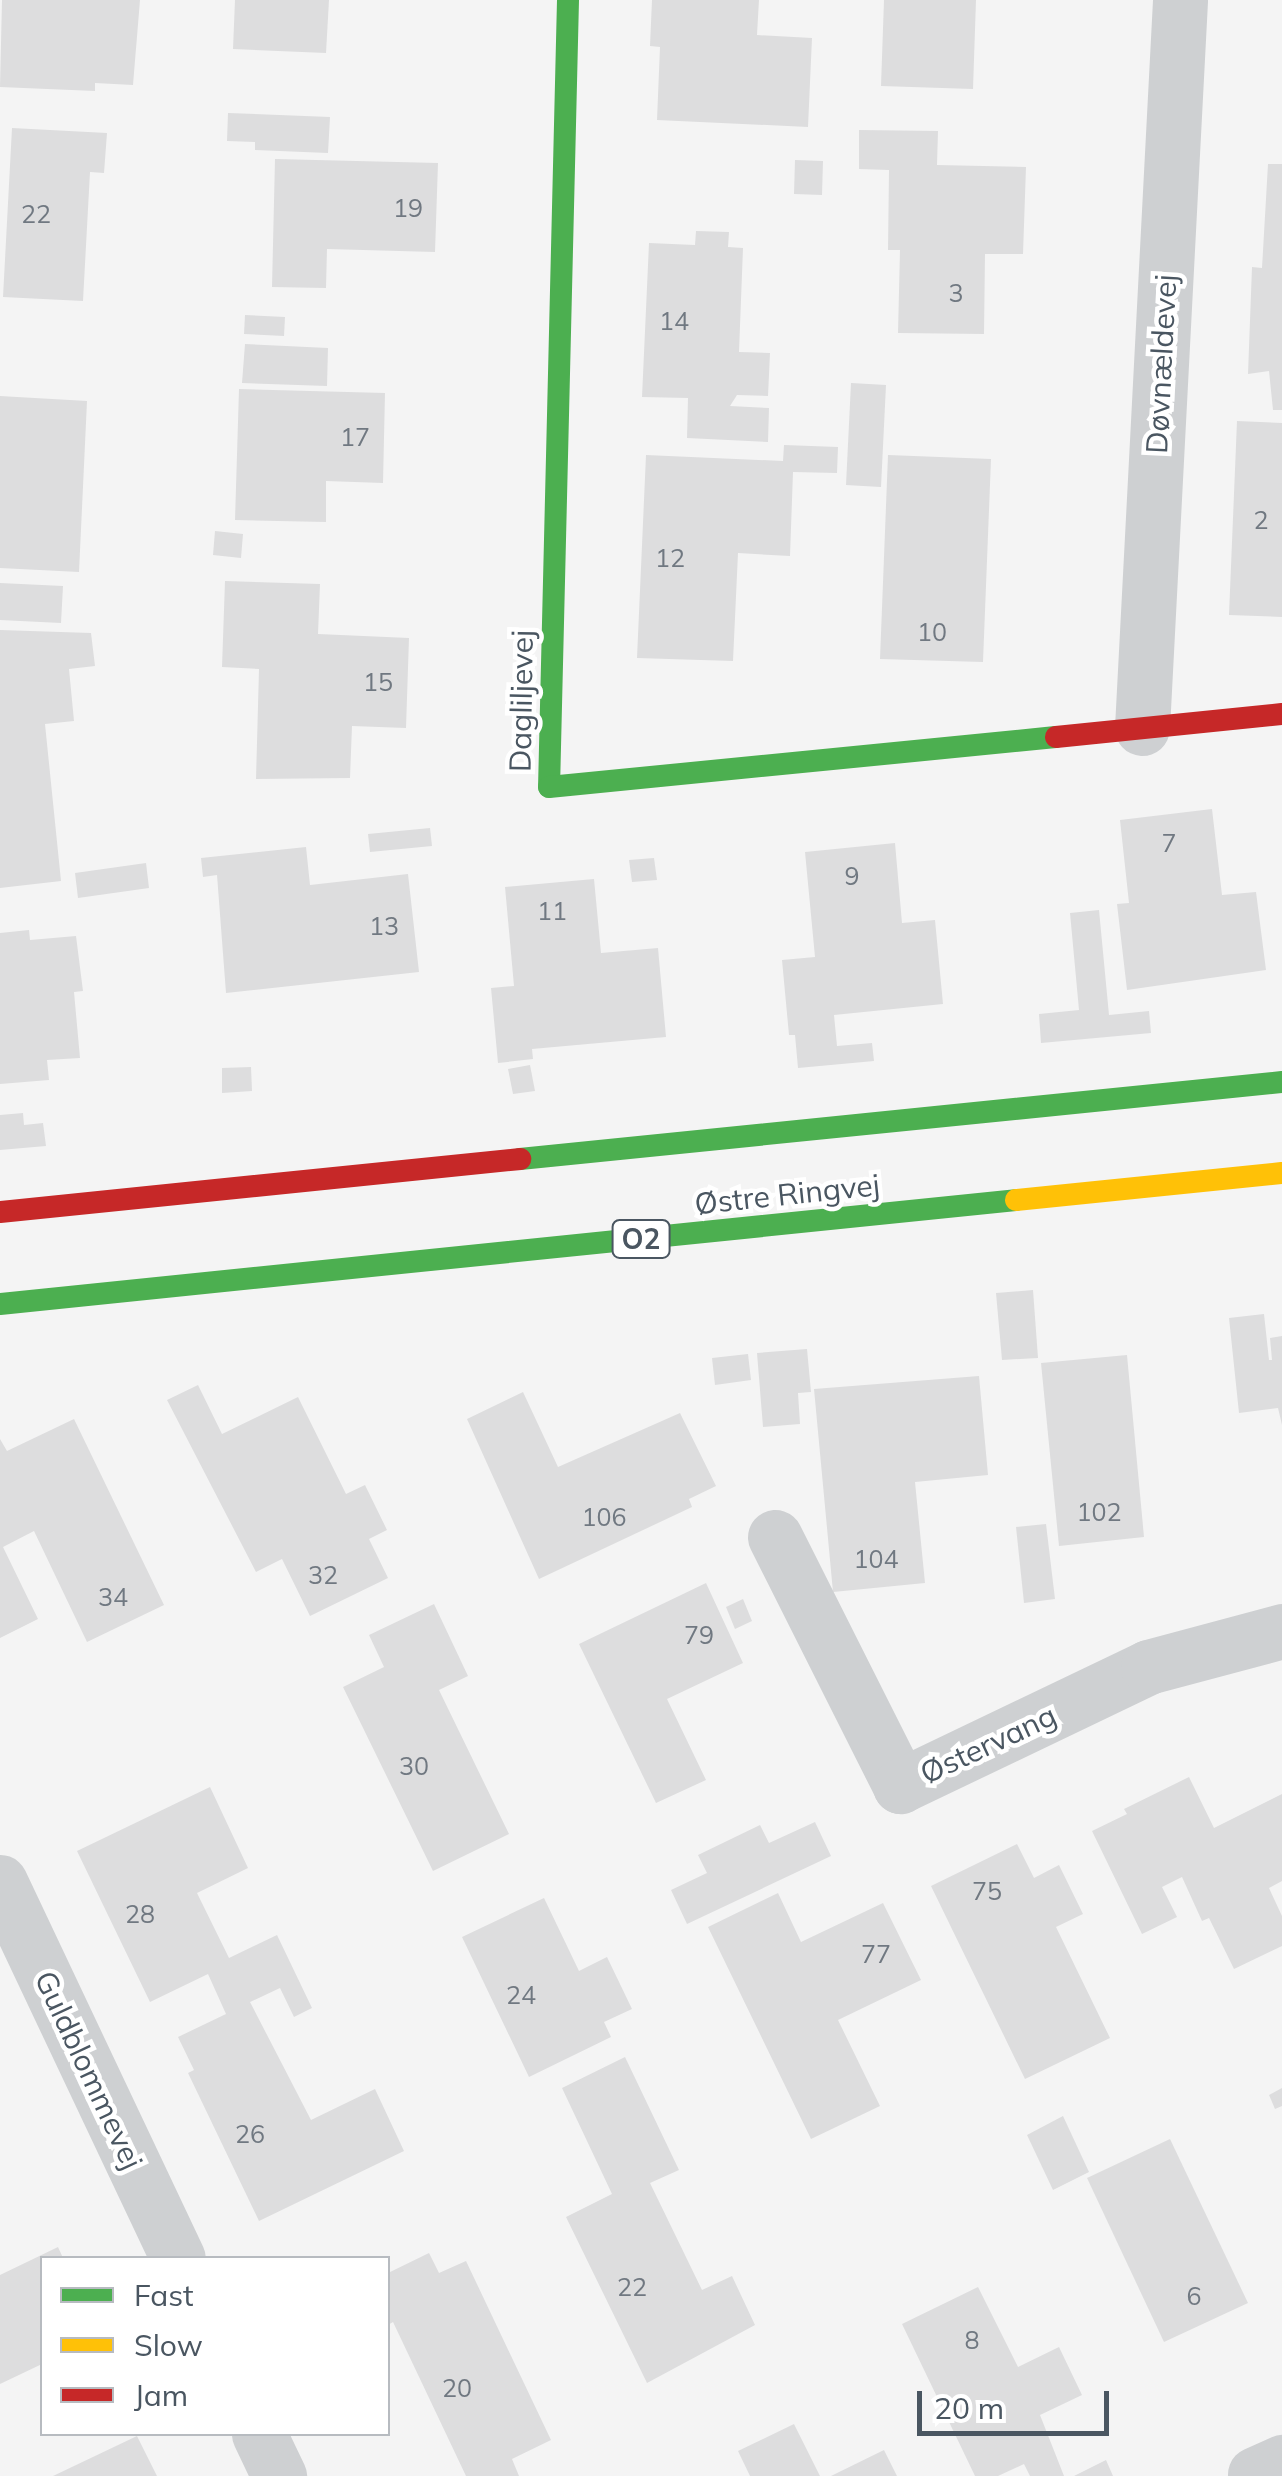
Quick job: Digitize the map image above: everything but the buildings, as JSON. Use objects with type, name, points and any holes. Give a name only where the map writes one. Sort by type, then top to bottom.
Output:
[{"type":"main road","name":"Dagliljevej","points":[[568,0],[548,786],[1282,714]]},
{"type":"main road","name":"Østre Ringvej","points":[[0,1212],[1282,1082]]},
{"type":"main road","name":"Østre Ringvej","points":[[0,1304],[1282,1173]]},
{"type":"street","name":"Døvnældevej","points":[[1142,728],[1180,0]]},
{"type":"street","name":"Østervang","points":[[775,1538],[900,1786],[1148,1667],[1282,1631]]},
{"type":"street","name":"Guldblommevej","points":[[0,1882],[177,2256]]},
{"type":"street","points":[[261,2436],[279,2476]]},
{"type":"traffic: fast","points":[[568,0],[549,787],[1056,737]]},
{"type":"traffic: fast","points":[[520,1159],[1282,1082]]},
{"type":"traffic: fast","points":[[0,1304],[1016,1200]]},
{"type":"traffic: slow","points":[[1016,1200],[1282,1173]]},
{"type":"traffic: jam","points":[[1056,737],[1282,714]]},
{"type":"traffic: jam","points":[[0,1212],[520,1159]]}]
